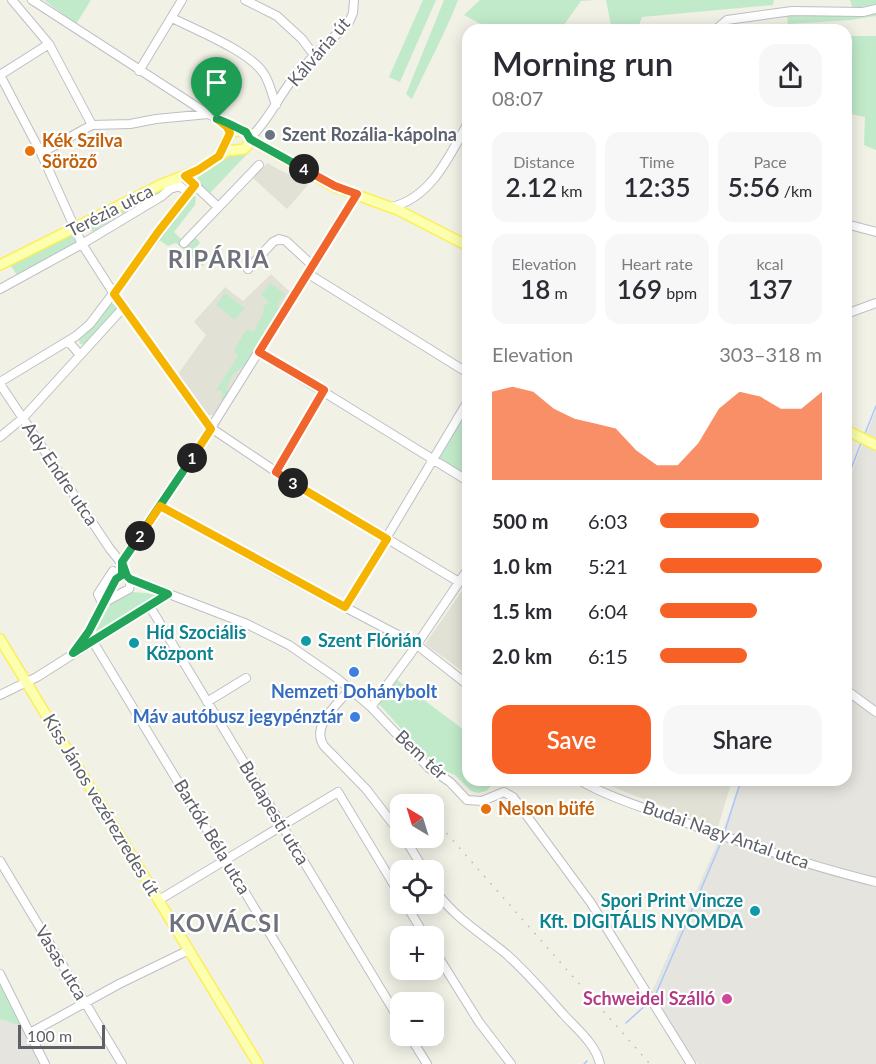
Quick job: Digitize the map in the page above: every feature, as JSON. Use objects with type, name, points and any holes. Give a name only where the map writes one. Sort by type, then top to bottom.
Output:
[{"type":"main road","points":[[232,135],[251,137],[268,150],[335,186],[392,207],[462,243]]},
{"type":"main road","points":[[232,135],[228,146],[232,150]]},
{"type":"main road","points":[[219,156],[232,135]]},
{"type":"main road","name":"Terézia utca","points":[[0,265],[162,184],[198,170],[219,156],[232,150],[244,149],[251,137]]},
{"type":"main road","points":[[852,433],[876,445]]},
{"type":"main road","name":"Kiss János vezérezredes út","points":[[0,639],[258,1064]]},
{"type":"street","points":[[12,0],[49,44],[92,125]]},
{"type":"street","points":[[32,0],[139,71],[208,114],[228,123],[232,135]]},
{"type":"street","points":[[139,71],[182,0]]},
{"type":"street","points":[[245,0],[277,16],[302,39],[314,55]]},
{"type":"street","name":"Kálvária út","points":[[251,137],[290,83],[314,55],[349,22],[353,13],[354,0]]},
{"type":"street","points":[[722,24],[727,20],[792,11],[863,12],[876,9]]},
{"type":"street","points":[[172,18],[242,54],[257,65],[265,75],[276,105]]},
{"type":"street","points":[[49,44],[0,75],[41,153],[82,244],[114,294],[211,429],[276,472],[459,582]]},
{"type":"street","points":[[41,153],[92,125],[130,124],[156,118],[208,114]]},
{"type":"street","points":[[392,207],[412,200],[432,182],[462,133]]},
{"type":"street","points":[[184,243],[259,165]]},
{"type":"street","points":[[185,176],[218,207]]},
{"type":"street","name":"Terézia utca","points":[[0,289],[82,244],[176,185],[188,193]]},
{"type":"street","points":[[0,383],[68,341],[90,324],[195,185]]},
{"type":"street","points":[[122,562],[211,429],[357,194]]},
{"type":"street","points":[[852,226],[876,232]]},
{"type":"street","points":[[248,270],[273,243],[281,239],[312,265]]},
{"type":"street","points":[[307,273],[462,369]]},
{"type":"street","points":[[852,312],[876,303]]},
{"type":"street","points":[[0,437],[23,418],[124,307]]},
{"type":"street","points":[[68,341],[80,355]]},
{"type":"street","points":[[259,352],[324,390],[462,477]]},
{"type":"street","name":"Ady Endre utca","points":[[0,383],[110,549],[122,562],[127,582]]},
{"type":"street","points":[[276,472],[324,390]]},
{"type":"street","points":[[345,607],[462,411]]},
{"type":"street","points":[[160,506],[417,645],[462,680]]},
{"type":"street","points":[[103,604],[98,594],[113,571]]},
{"type":"street","points":[[371,706],[417,645],[462,578]]},
{"type":"street","points":[[73,653],[89,631],[116,579],[127,582]]},
{"type":"street","points":[[114,584],[119,591],[127,582]]},
{"type":"street","points":[[103,604],[127,582]]},
{"type":"street","name":"Bem tér","points":[[127,582],[168,594],[264,631],[307,657],[371,706],[429,768],[450,782],[466,799],[482,801],[504,792],[513,797],[591,903],[691,1064]]},
{"type":"street","points":[[0,695],[27,683],[168,594]]},
{"type":"street","name":"Budapesti utca","points":[[149,605],[390,1004]]},
{"type":"street","name":"Bartók Béla utca","points":[[92,640],[349,1064]]},
{"type":"street","points":[[207,702],[246,678]]},
{"type":"street","points":[[350,689],[321,725],[320,739],[324,746],[370,793],[390,820]]},
{"type":"street","points":[[852,694],[876,712]]},
{"type":"street","name":"Budai Nagy Antal utca","points":[[590,786],[718,834],[833,871],[876,882]]},
{"type":"street","points":[[159,900],[338,792],[390,878]]},
{"type":"street","name":"Vasas utca","points":[[0,861],[122,1064]]},
{"type":"street","points":[[444,901],[460,920],[506,955],[528,976],[588,1041],[597,1054],[600,1064]]},
{"type":"street","points":[[30,1033],[84,1002],[189,950]]},
{"type":"street","points":[[444,966],[479,1022],[511,1064]]},
{"type":"street","points":[[0,974],[45,1064]]},
{"type":"street","points":[[416,1046],[428,1064]]},
{"type":"shaded area","points":[[267,163],[308,185],[287,209],[253,178]]},
{"type":"shaded area","points":[[271,274],[290,292],[213,415],[208,415],[178,374],[206,335],[194,322],[225,287],[243,301]]},
{"type":"shaded area","points":[[876,410],[876,1064],[698,1064],[651,994],[723,830],[739,786],[852,786],[852,472]]},
{"type":"shaded area","points":[[462,591],[462,671],[425,644]]},
{"type":"shaded area","points":[[612,786],[730,786],[718,827]]},
{"type":"shaded area","points":[[0,974],[43,1064],[0,1064]]},
{"type":"green space","points":[[44,0],[91,0],[76,24]]},
{"type":"green space","points":[[423,0],[436,0],[400,82],[389,77]]},
{"type":"green space","points":[[444,0],[458,0],[412,99],[406,94]]},
{"type":"green space","points":[[480,0],[595,0],[581,1],[564,24],[481,24],[464,15]]},
{"type":"green space","points":[[606,0],[774,0],[773,5],[642,17],[639,24],[611,24]]},
{"type":"green space","points":[[850,0],[876,0],[876,16],[788,24],[787,15],[853,9]]},
{"type":"green space","points":[[852,36],[876,36],[876,150],[864,145],[865,117],[852,114]]},
{"type":"green space","points":[[250,151],[210,193],[195,180],[228,152],[239,154]]},
{"type":"green space","points":[[184,178],[190,186],[187,188],[180,185],[136,205],[92,232],[87,225]]},
{"type":"green space","points":[[192,194],[196,197],[195,205],[174,232],[182,240],[194,235],[200,243],[193,250],[204,267],[176,243],[168,246],[156,238],[168,228],[178,210]]},
{"type":"green space","points":[[73,233],[76,243],[17,275],[9,263]]},
{"type":"green space","points":[[270,283],[285,294],[277,305],[282,309],[246,364],[233,374],[227,386],[229,394],[224,401],[221,399],[222,391],[216,390],[238,356],[234,350],[246,330],[254,331],[263,314],[264,306],[269,302],[261,295]]},
{"type":"green space","points":[[225,293],[245,308],[235,320],[216,305]]},
{"type":"green space","points":[[109,304],[115,304],[118,311],[87,345],[80,344],[79,339]]},
{"type":"green space","points":[[462,419],[462,475],[438,460]]},
{"type":"green space","points":[[132,592],[158,594],[92,636],[92,632],[108,608],[118,599]]},
{"type":"green space","points":[[396,679],[462,728],[462,782],[455,775],[436,767],[378,703]]},
{"type":"green space","points":[[466,786],[491,786],[486,791],[478,793]]},
{"type":"green space","points":[[0,983],[22,1026],[0,1019]]},
{"type":"waterway","points":[[864,436],[876,406]]},
{"type":"waterway","points":[[852,466],[861,443]]},
{"type":"waterway","points":[[724,834],[739,786]]},
{"type":"waterway","points":[[655,996],[723,838]]},
{"type":"waterway","points":[[626,1023],[648,1003]]},
{"type":"waterway","points":[[584,1064],[587,1061]]},
{"type":"railway","points":[[444,830],[650,1064]]},
{"type":"place","name":"Szent Rozália-kápolna","points":[[270,135]]},
{"type":"place","name":"Kék Szilva Söröző","points":[[30,151]]},
{"type":"place","name":"Szent Flórián","points":[[306,641]]},
{"type":"place","name":"Híd Szociális Központ","points":[[134,643]]},
{"type":"place","name":"Nemzeti Dohánybolt","points":[[354,672]]},
{"type":"place","name":"Máv autóbusz jegypénztár","points":[[355,717]]},
{"type":"place","name":"Nelson büfé","points":[[486,809]]},
{"type":"place","name":"Spori Print Vincze Kft. DIGITÁLIS NYOMDA","points":[[755,911]]},
{"type":"place","name":"Schweidel Szálló","points":[[727,999]]},
{"type":"district","name":"RIPÁRIA","points":[[219,260]]},
{"type":"district","name":"KOVÁCSI","points":[[225,924]]},
{"type":"route","points":[[217,119],[227,127],[230,133],[222,151],[212,162],[185,176],[195,185],[114,294],[211,429],[122,562],[130,579],[168,594],[73,653],[89,631],[116,579],[122,575],[122,562],[160,506],[345,607],[387,539],[276,472],[324,390],[259,352],[357,194],[324,181],[250,139],[246,132],[217,119]]}]
